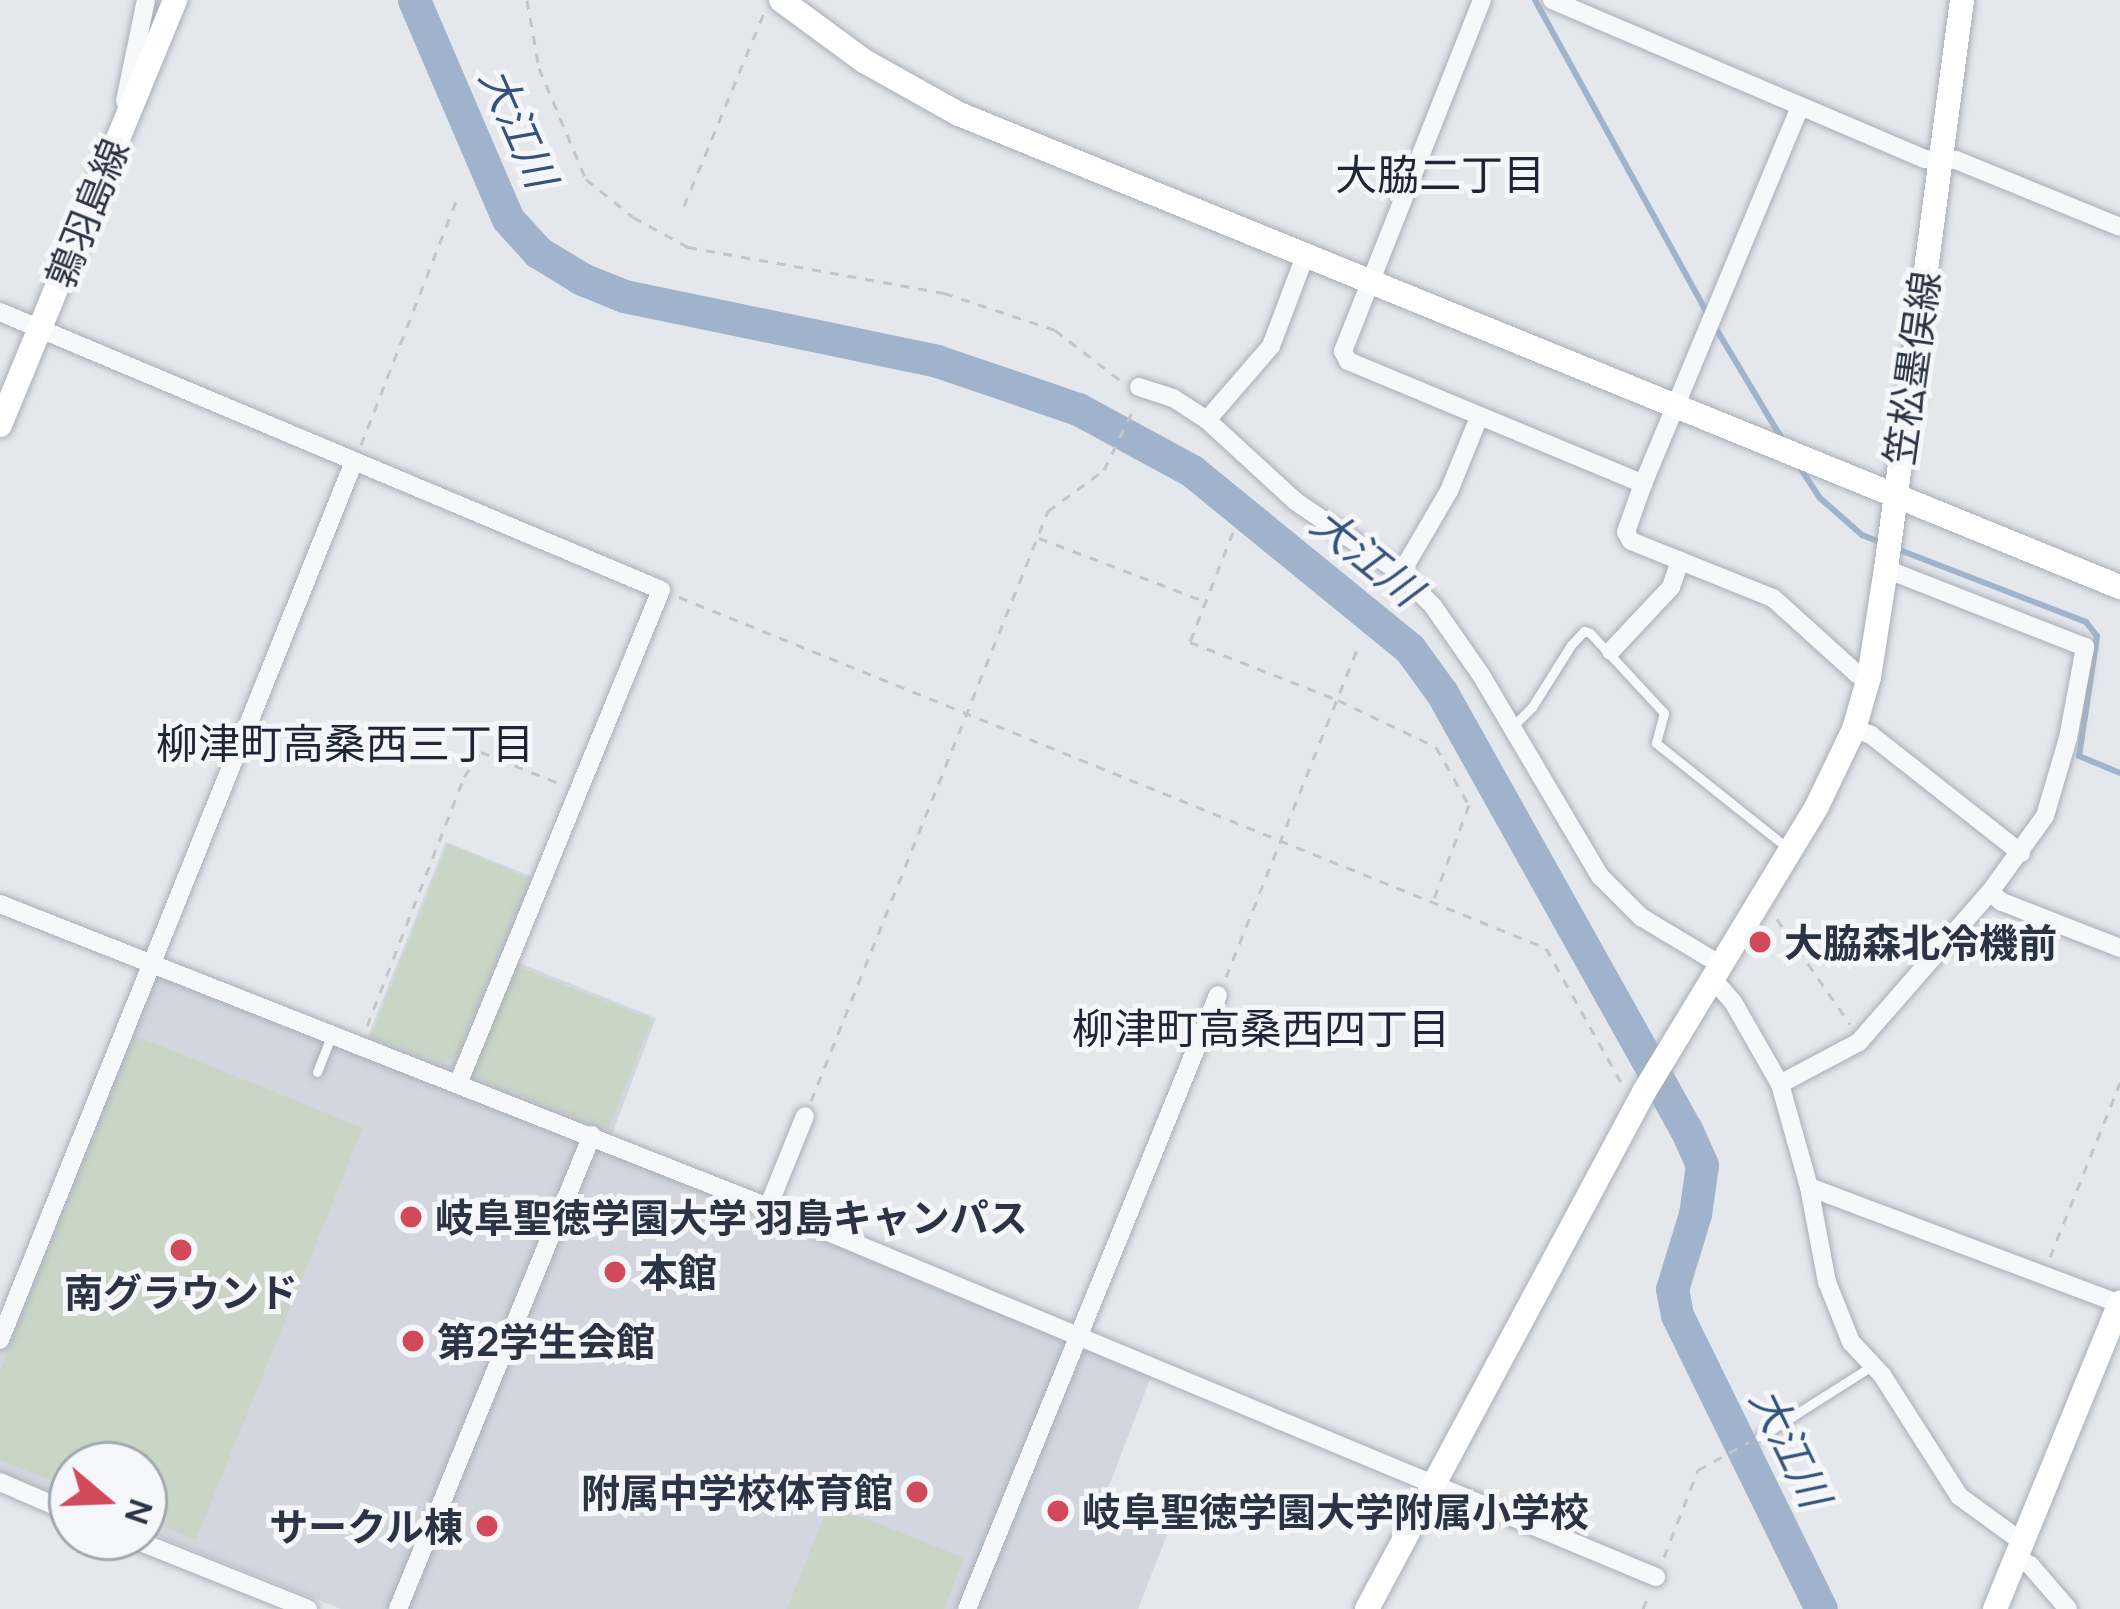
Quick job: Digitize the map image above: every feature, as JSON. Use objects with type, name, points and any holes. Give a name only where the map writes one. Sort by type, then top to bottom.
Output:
[{"type":"street","points":[[115,146],[146,0]]},
{"type":"street","name":"鶉羽島線","points":[[0,425],[175,0]]},
{"type":"street","points":[[781,0],[864,61],[959,114],[1894,495],[1869,677],[1854,728],[1790,850],[1642,1097],[1367,1609]]},
{"type":"street","points":[[1482,0],[1343,351],[1348,361],[1643,484]]},
{"type":"street","points":[[1552,0],[1924,159],[1956,160],[2120,227]]},
{"type":"street","name":"笠松墨俣線","points":[[1962,0],[1894,495],[2120,587]]},
{"type":"street","points":[[1800,107],[1626,532],[1631,541],[1773,598],[1857,674],[1869,677]]},
{"type":"street","points":[[1207,420],[1271,346],[1305,256]]},
{"type":"street","points":[[0,312],[661,590],[458,1084]]},
{"type":"street","points":[[1137,397],[1173,398],[1207,420],[1295,501],[1401,573],[1450,629],[1586,857],[1617,897],[1716,971],[1780,1084],[1809,1187],[1827,1282],[1851,1342],[1872,1366],[1950,1485],[2006,1535],[2068,1609]]},
{"type":"street","points":[[1401,573],[1449,491],[1479,417]]},
{"type":"street","points":[[0,1340],[353,464]]},
{"type":"street","points":[[1611,651],[1671,587],[1680,561]]},
{"type":"street","points":[[1780,1084],[1864,1037],[2021,853],[2045,816],[2059,779],[2085,647],[1886,569]]},
{"type":"street","points":[[1854,728],[1871,735],[2021,853]]},
{"type":"street","points":[[1990,892],[2002,902],[2120,948]]},
{"type":"street","points":[[0,904],[592,1135],[1656,1577]]},
{"type":"street","points":[[967,1609],[1218,994]]},
{"type":"street","points":[[768,1207],[805,1116]]},
{"type":"street","points":[[398,1609],[592,1135]]},
{"type":"street","points":[[1809,1187],[2120,1303],[1994,1609]]},
{"type":"street","points":[[0,1482],[48,1503]]},
{"type":"street","points":[[168,1554],[308,1609]]},
{"type":"street","points":[[241,1609],[249,1588]]},
{"type":"lane","points":[[1511,728],[1584,631],[1611,651],[1666,717],[1656,743],[1790,850]]},
{"type":"lane","points":[[317,1072],[332,1034]]},
{"type":"lane","points":[[1760,1437],[1872,1366]]},
{"type":"path","points":[[527,0],[539,68],[586,178],[633,218],[688,247],[944,293],[1055,331],[1137,397],[1104,470],[1048,511],[805,1116]]},
{"type":"path","points":[[684,206],[770,0]]},
{"type":"path","points":[[353,464],[457,201]]},
{"type":"path","points":[[1233,532],[1190,642],[1337,700],[1436,747],[1469,805],[1433,902]]},
{"type":"path","points":[[1037,537],[1206,602]]},
{"type":"path","points":[[661,590],[1551,951],[1596,1043],[1629,1095],[1642,1097]]},
{"type":"path","points":[[1218,994],[1359,644]]},
{"type":"path","points":[[359,1045],[449,814],[481,752],[578,791]]},
{"type":"path","points":[[1758,902],[1773,914],[1819,975],[1835,1009],[1864,1037]]},
{"type":"path","points":[[2042,1276],[2120,1083]]},
{"type":"path","points":[[1643,1609],[1698,1469],[1760,1437]]},
{"type":"shaded area","name":"岐阜聖徳学園大学 羽島キャンパス","points":[[446,842],[533,877],[502,956],[656,1018],[606,1150],[1152,1374],[1105,1496],[1172,1522],[1138,1609],[341,1609],[168,1540],[168,1441],[48,1441],[48,1491],[0,1472],[0,1349],[148,973],[162,972],[362,1051]]},
{"type":"green space","points":[[448,844],[528,878],[457,1055],[441,1064],[371,1036]]},
{"type":"green space","points":[[513,965],[652,1019],[608,1130],[469,1074]]},
{"type":"green space","name":"南グラウンド","points":[[136,1036],[363,1128],[196,1540],[168,1529],[168,1441],[48,1441],[48,1479],[0,1460],[0,1372]]},
{"type":"green space","points":[[829,1504],[964,1558],[944,1609],[787,1609]]},
{"type":"waterway","name":"大江川","points":[[414,0],[508,219],[538,252],[582,279],[624,296],[937,361],[1078,409],[1192,471],[1410,649],[1442,693],[1702,1165],[1695,1214],[1672,1289],[1677,1315],[1821,1609]]},
{"type":"waterway","points":[[1535,0],[1709,316]]},
{"type":"waterway","points":[[1715,327],[1782,439]]},
{"type":"waterway","points":[[1799,466],[1820,498],[1862,535],[1885,544]]},
{"type":"waterway","points":[[1897,549],[2086,622],[2097,636],[2079,756],[2120,773]]},
{"type":"place","name":"大脇森北冷機前","points":[[1760,942]]},
{"type":"place","name":"岐阜聖徳学園大学 羽島キャンパス","points":[[411,1217]]},
{"type":"place","name":"南グラウンド","points":[[181,1250]]},
{"type":"place","name":"本館","points":[[615,1272]]},
{"type":"place","name":"第2学生会館","points":[[413,1341]]},
{"type":"place","name":"附属中学校体育館","points":[[917,1492]]},
{"type":"place","name":"岐阜聖徳学園大学附属小学校","points":[[1058,1511]]},
{"type":"place","name":"サークル棟","points":[[487,1526]]},
{"type":"district","name":"大脇二丁目","points":[[1440,174]]},
{"type":"district","name":"柳津町高桑西三丁目","points":[[345,743]]},
{"type":"district","name":"柳津町高桑西四丁目","points":[[1261,1028]]}]
